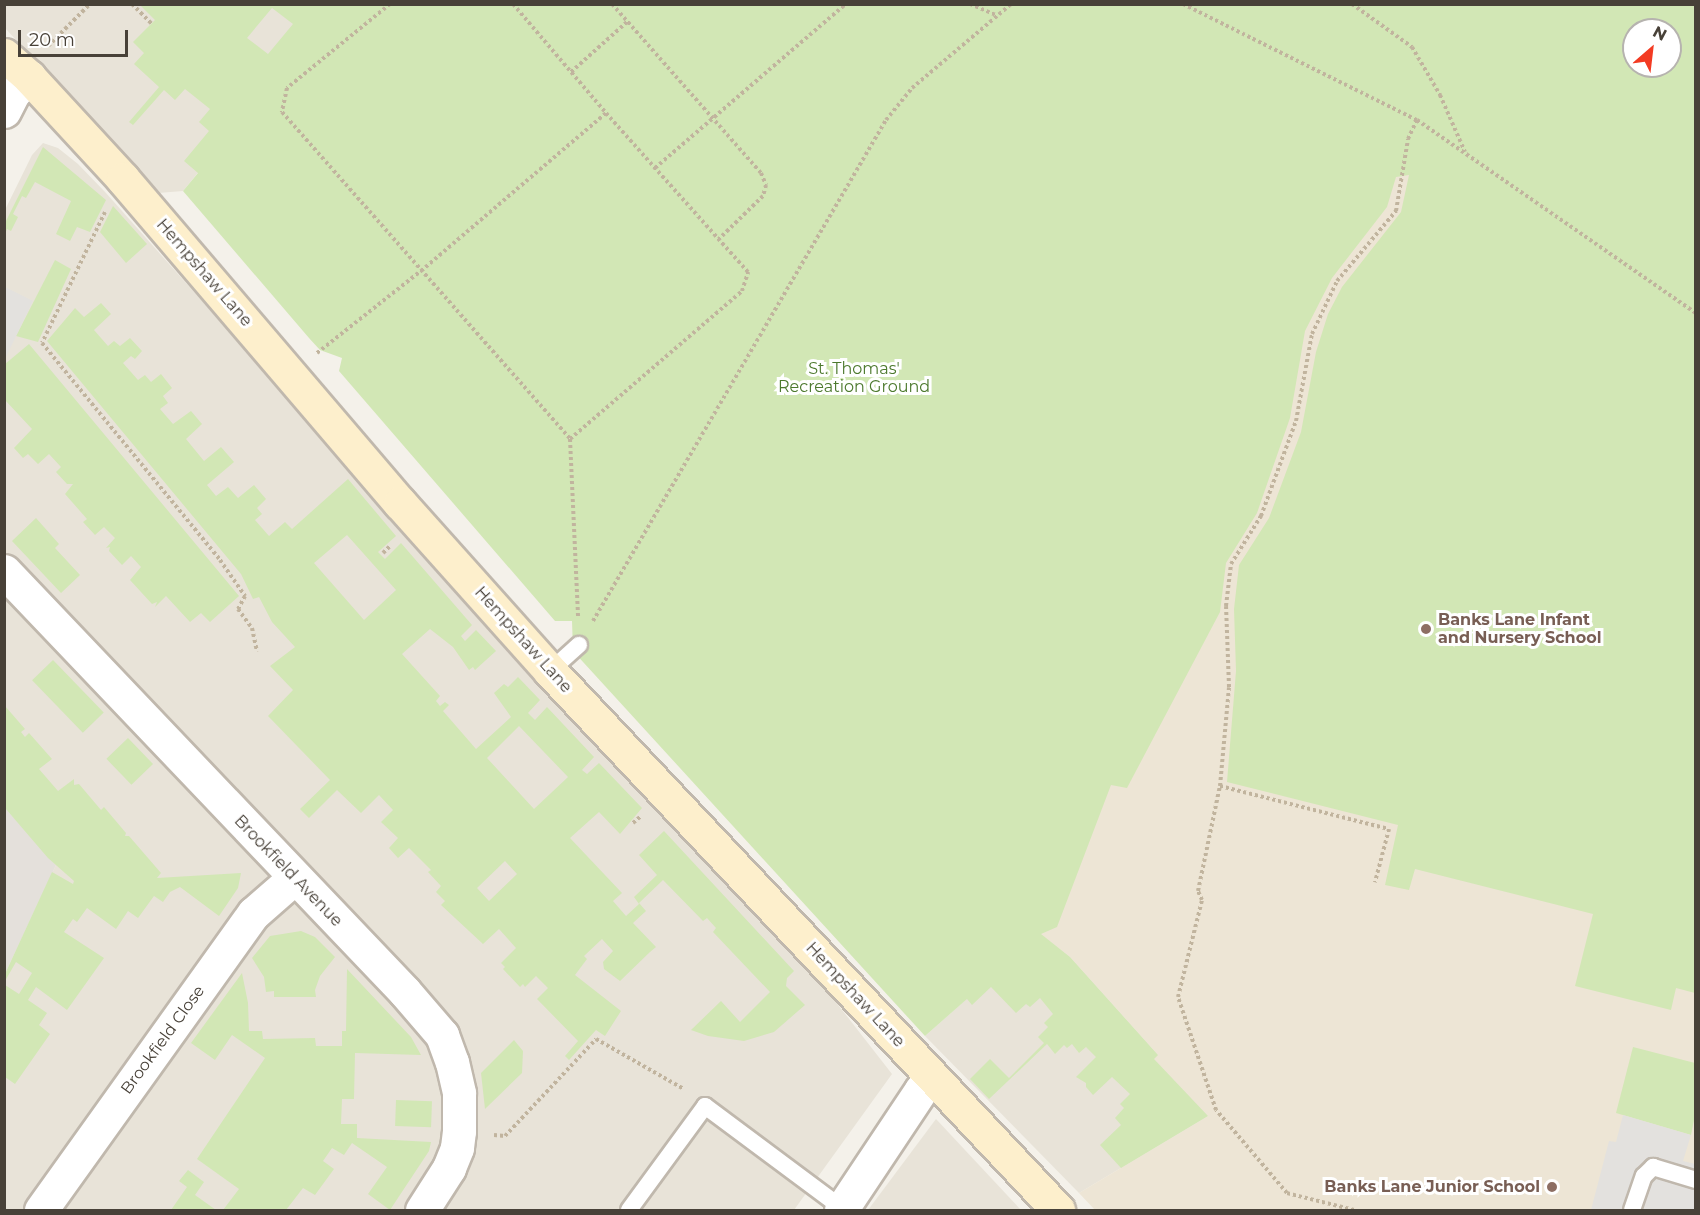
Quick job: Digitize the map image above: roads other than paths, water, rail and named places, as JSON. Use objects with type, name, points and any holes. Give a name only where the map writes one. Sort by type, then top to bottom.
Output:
[{"type":"street","name":"Hempshaw Lane","points":[[4,55],[29,77],[123,179],[400,503],[550,671],[1058,1210]]},
{"type":"street","points":[[4,111],[13,93],[29,77]]},
{"type":"street","name":"Brookfield Avenue","points":[[4,572],[424,1013],[442,1035],[459,1093],[457,1148],[449,1168],[422,1210]]},
{"type":"street","name":"Brookfield Close","points":[[41,1210],[254,913],[294,878]]},
{"type":"street","points":[[842,1209],[921,1090],[932,1078]]},
{"type":"lane","points":[[550,671],[579,645]]},
{"type":"lane","points":[[629,1210],[705,1106],[842,1209]]},
{"type":"lane","points":[[1632,1210],[1644,1176],[1653,1167],[1695,1180]]},
{"type":"place","name":"Banks Lane Infant and Nursery School","points":[[1426,629]]},
{"type":"place","name":"Banks Lane Junior School","points":[[1552,1187]]},
{"type":"park label","name":"St. Thomas' Recreation Ground","points":[[854,378]]}]
